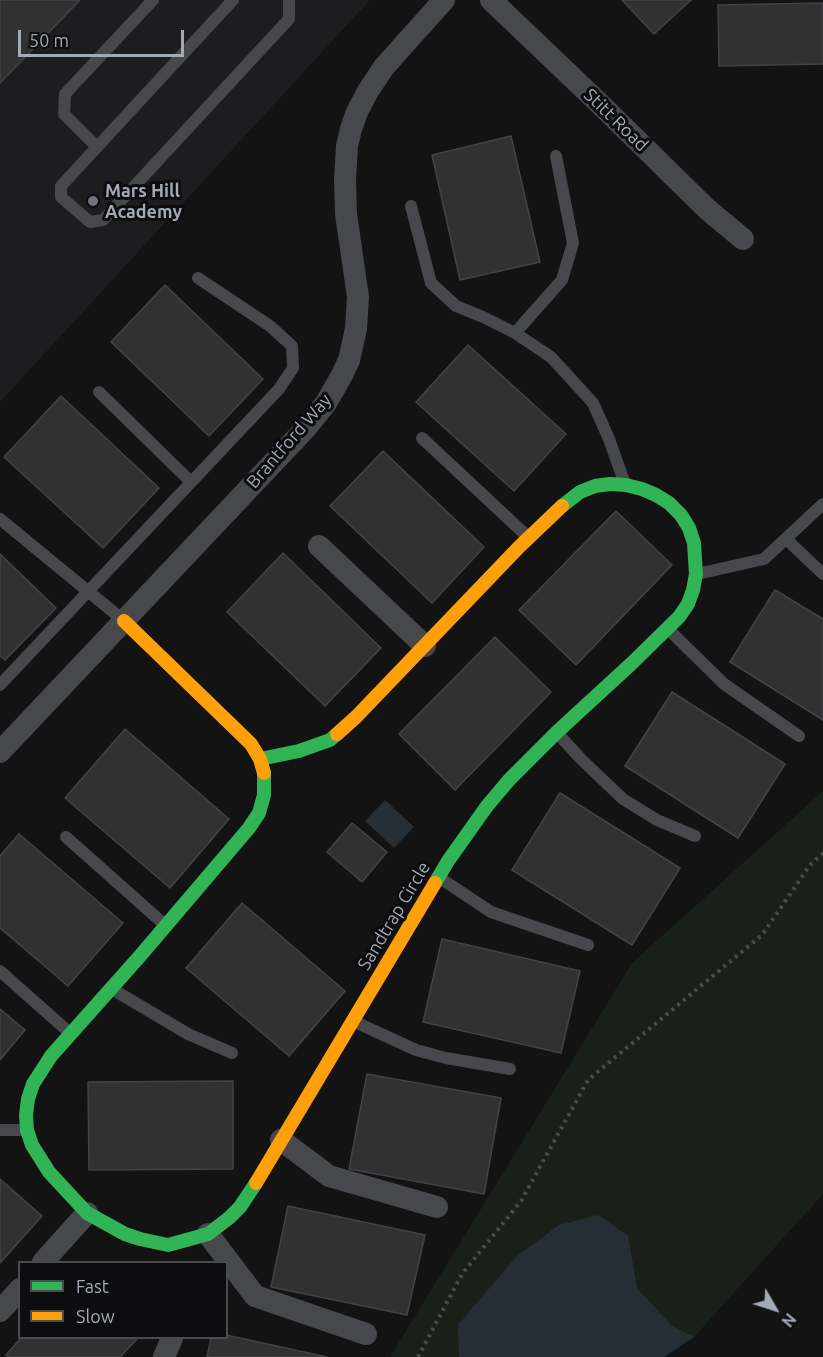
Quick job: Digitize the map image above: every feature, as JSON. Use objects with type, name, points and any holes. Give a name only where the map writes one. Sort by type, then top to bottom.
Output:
[{"type":"street","name":"Brantford Way","points":[[0,752],[305,429],[326,403],[342,375],[356,329],[358,297],[346,214],[345,180],[347,146],[351,129],[368,91],[384,67],[444,0]]},
{"type":"street","name":"Stitt Road","points":[[491,0],[707,209],[743,239]]},
{"type":"street","name":"Sandtrap Circle","points":[[124,621],[251,744],[260,759],[265,777],[264,795],[259,813],[249,828],[41,1070],[28,1099],[27,1130],[39,1159],[87,1214],[167,1254],[208,1234],[240,1207],[259,1179],[438,877],[487,806],[509,780],[557,732],[679,617],[693,590],[696,574],[694,543],[689,528],[681,514],[669,503],[656,495],[626,485],[595,486],[580,492],[567,501],[529,538],[356,717],[330,740],[300,751],[260,759]]},
{"type":"street","points":[[319,546],[425,646]]},
{"type":"street","points":[[281,1140],[329,1176],[437,1208]]},
{"type":"street","points":[[46,1261],[87,1214]]},
{"type":"street","points":[[208,1234],[255,1296],[366,1334]]},
{"type":"street","points":[[0,1311],[18,1291]]},
{"type":"street","points":[[164,1357],[172,1339]]},
{"type":"lane","points":[[97,147],[64,114],[65,94],[153,0]]},
{"type":"lane","points":[[233,0],[61,186],[61,197],[90,222],[103,220],[289,19],[290,0]]},
{"type":"lane","points":[[515,333],[562,280],[573,243],[556,156]]},
{"type":"lane","points":[[411,206],[431,283],[456,306],[515,333],[551,357],[593,403],[626,485]]},
{"type":"lane","points":[[0,685],[279,389],[293,368],[292,346],[270,326],[198,278]]},
{"type":"lane","points":[[99,392],[191,482]]},
{"type":"lane","points":[[422,438],[529,538]]},
{"type":"lane","points":[[696,574],[764,559],[823,504]]},
{"type":"lane","points":[[0,519],[124,621]]},
{"type":"lane","points":[[786,539],[823,574]]},
{"type":"lane","points":[[668,628],[724,684],[799,736]]},
{"type":"lane","points":[[557,732],[580,759],[623,800],[657,820],[695,836]]},
{"type":"lane","points":[[66,837],[166,925]]},
{"type":"lane","points":[[438,877],[491,912],[588,945]]},
{"type":"lane","points":[[0,971],[71,1034]]},
{"type":"lane","points":[[111,989],[188,1034],[232,1053]]},
{"type":"lane","points":[[352,1021],[416,1050],[446,1058],[510,1069]]},
{"type":"lane","points":[[0,1130],[27,1130]]},
{"type":"path","points":[[418,1357],[462,1274],[521,1201],[588,1080],[762,935],[810,865],[823,853]]},
{"type":"shaded area","name":"Mars Hill Academy","points":[[0,0],[370,0],[0,402]]},
{"type":"shaded area","points":[[823,791],[823,1194],[694,1337],[664,1357],[390,1357],[632,963]]},
{"type":"shaded area","points":[[385,800],[414,827],[394,848],[365,821]]},
{"type":"shaded area","points":[[598,1215],[628,1236],[637,1288],[671,1325],[694,1337],[664,1357],[459,1357],[458,1325],[516,1257],[559,1225]]},
{"type":"building","points":[[0,0],[80,0],[0,83]]},
{"type":"building","points":[[622,0],[691,0],[654,34]]},
{"type":"building","points":[[823,3],[823,64],[719,66],[718,5]]},
{"type":"building","points":[[511,136],[540,262],[460,280],[432,155]]},
{"type":"building","points":[[165,285],[263,379],[209,436],[111,342]]},
{"type":"building","points":[[468,345],[566,434],[514,491],[416,402]]},
{"type":"building","points":[[61,396],[159,488],[103,548],[4,457]]},
{"type":"building","points":[[383,451],[484,547],[432,603],[330,506]]},
{"type":"building","points":[[616,511],[672,565],[576,665],[519,610]]},
{"type":"building","points":[[283,553],[381,648],[325,706],[227,612]]},
{"type":"building","points":[[0,554],[56,608],[5,660],[0,656]]},
{"type":"building","points":[[775,590],[823,619],[823,720],[730,662]]},
{"type":"building","points":[[495,637],[551,692],[455,790],[399,734]]},
{"type":"building","points":[[672,692],[785,764],[738,838],[625,766]]},
{"type":"building","points":[[125,729],[229,819],[170,888],[65,798]]},
{"type":"building","points":[[560,793],[680,868],[632,945],[512,870]]},
{"type":"building","points":[[352,823],[387,852],[362,882],[327,852]]},
{"type":"building","points":[[19,834],[123,923],[68,986],[0,928],[0,856]]},
{"type":"building","points":[[242,903],[345,991],[289,1056],[186,968]]},
{"type":"building","points":[[442,939],[580,971],[561,1053],[423,1022]]},
{"type":"building","points":[[0,1009],[25,1030],[0,1060]]},
{"type":"building","points":[[367,1074],[501,1098],[484,1194],[349,1169]]},
{"type":"building","points":[[233,1081],[233,1169],[89,1170],[88,1082]]},
{"type":"building","points":[[0,1179],[42,1216],[0,1263]]},
{"type":"building","points":[[288,1206],[425,1235],[407,1315],[271,1287]]},
{"type":"building","points":[[228,1335],[327,1357],[207,1357],[211,1339],[228,1339]]},
{"type":"building","points":[[20,1339],[137,1339],[120,1357],[8,1357],[6,1355]]},
{"type":"traffic: fast","points":[[435,883],[487,806],[509,780],[679,617],[688,604],[693,590],[696,574],[694,543],[681,515],[669,503],[642,489],[610,484],[595,486],[580,492],[562,506]]},
{"type":"traffic: fast","points":[[260,759],[299,751],[330,740],[337,734]]},
{"type":"traffic: fast","points":[[256,1183],[240,1207],[208,1234],[168,1245],[140,1239],[125,1234],[87,1213],[49,1172],[32,1145],[27,1130],[26,1115],[33,1084],[51,1056],[249,828],[259,813],[264,795],[264,773]]},
{"type":"traffic: slow","points":[[337,734],[519,547],[562,506]]},
{"type":"traffic: slow","points":[[124,621],[251,744],[260,759],[264,773]]},
{"type":"traffic: slow","points":[[256,1183],[435,883]]},
{"type":"place","name":"Mars Hill Academy","points":[[93,201]]}]
